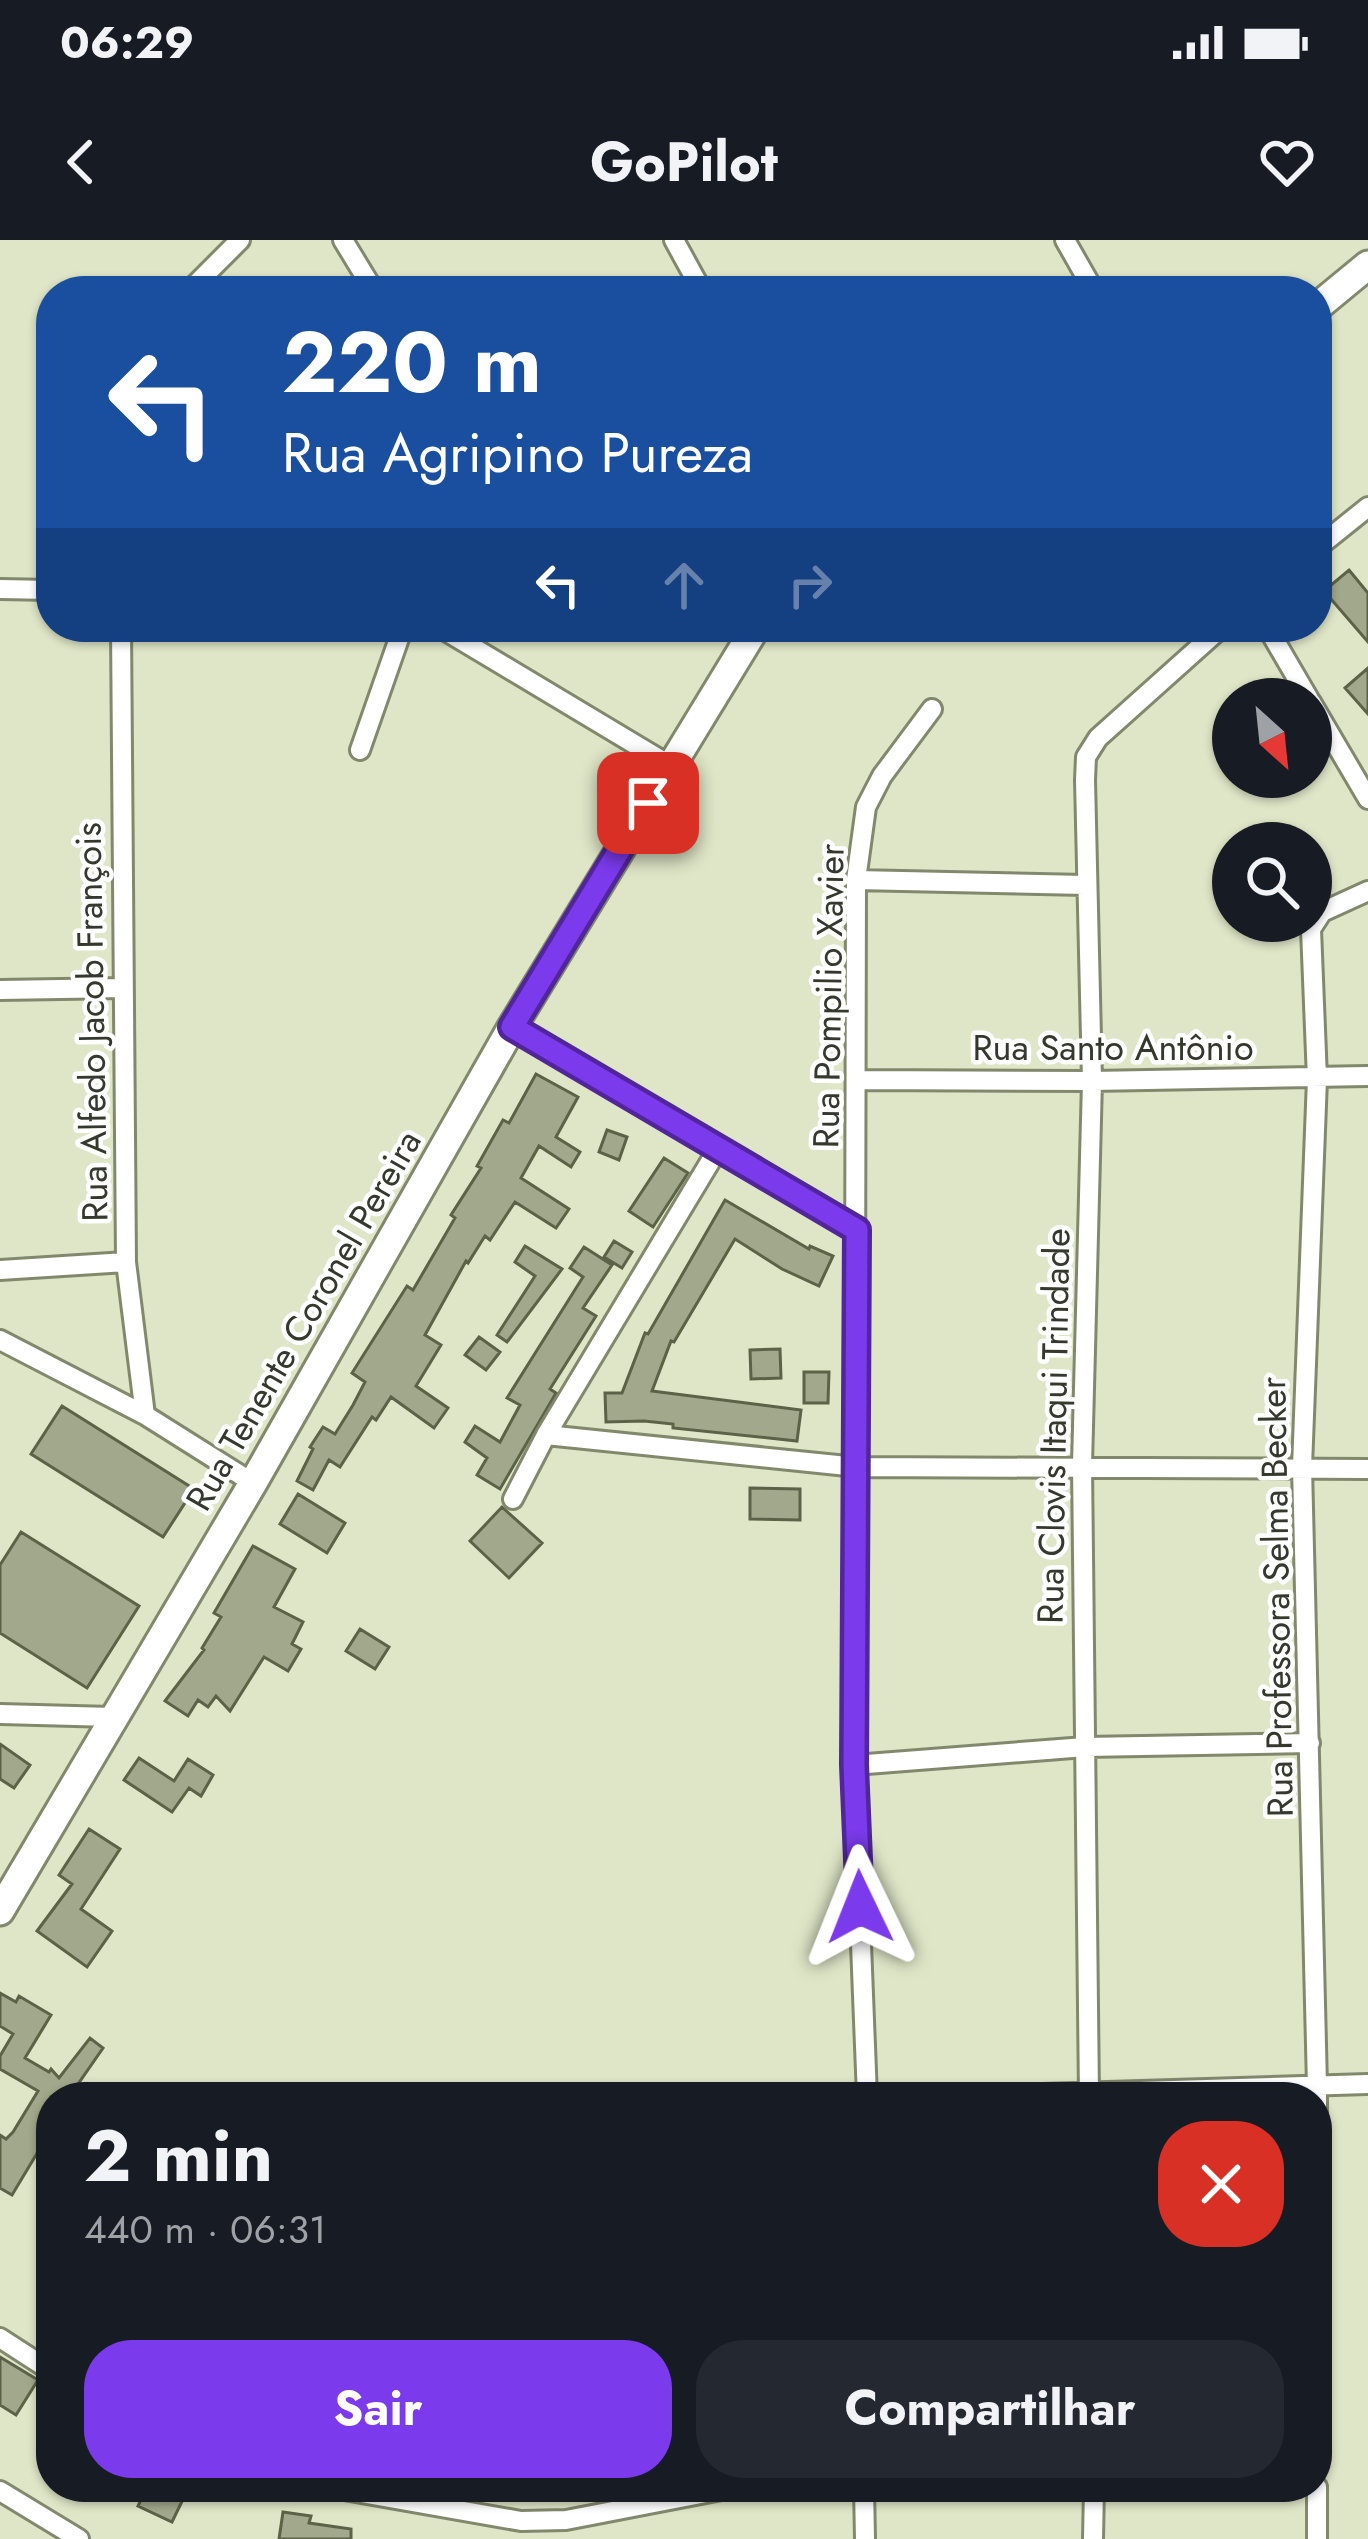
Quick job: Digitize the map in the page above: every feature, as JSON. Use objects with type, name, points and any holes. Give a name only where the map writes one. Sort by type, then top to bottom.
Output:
[{"type":"main road","points":[[1332,295],[1368,265]]},
{"type":"main road","name":"Rua Tenente Coronel Pereira","points":[[0,1911],[253,1483],[512,1027],[748,642]]},
{"type":"street","points":[[204,276],[240,240]]},
{"type":"street","points":[[343,240],[365,276]]},
{"type":"street","points":[[674,240],[694,276]]},
{"type":"street","points":[[1065,240],[1085,276]]},
{"type":"street","points":[[1332,538],[1366,515]]},
{"type":"street","points":[[0,589],[36,590]]},
{"type":"street","name":"Rua Alfedo Jacob François","points":[[121,642],[126,1262],[145,1415]]},
{"type":"street","points":[[360,750],[398,642]]},
{"type":"street","points":[[464,642],[671,766]]},
{"type":"street","name":"Rua Clovis Itaqui Trindade","points":[[1089,2082],[1082,1465],[1092,1081],[1086,757],[1098,738],[1205,642]]},
{"type":"street","points":[[1276,642],[1297,678]]},
{"type":"street","name":"Rua Pompilio Xavier","points":[[866,2082],[854,1765],[856,880],[866,807],[882,776],[932,709]]},
{"type":"street","points":[[1332,738],[1368,799]]},
{"type":"street","points":[[856,880],[1085,885]]},
{"type":"street","name":"Rua Professora Selma Becker","points":[[1317,2082],[1302,1467],[1317,1079],[1311,929],[1322,911],[1368,891]]},
{"type":"street","points":[[0,991],[122,988]]},
{"type":"street","points":[[512,1027],[857,1230]]},
{"type":"street","name":"Rua Santo Antônio","points":[[858,1080],[1368,1076]]},
{"type":"street","points":[[513,1499],[546,1435],[719,1147]]},
{"type":"street","points":[[0,1270],[126,1262]]},
{"type":"street","points":[[0,1340],[145,1415],[253,1483]]},
{"type":"street","points":[[546,1435],[857,1466],[1368,1469]]},
{"type":"street","points":[[0,1714],[112,1717]]},
{"type":"street","points":[[854,1765],[1085,1747],[1310,1742]]},
{"type":"street","points":[[1332,2085],[1368,2084]]},
{"type":"street","points":[[0,2338],[36,2361]]},
{"type":"street","points":[[0,2491],[79,2539]]},
{"type":"street","points":[[413,2502],[521,2521],[566,2520],[659,2502]]},
{"type":"street","points":[[864,2502],[865,2539]]},
{"type":"street","points":[[1093,2539],[1094,2502]]},
{"type":"street","points":[[1316,2539],[1317,2502]]},
{"type":"building","points":[[1349,570],[1368,593],[1368,642],[1332,600],[1332,584]]},
{"type":"building","points":[[1368,668],[1368,714],[1345,688]]},
{"type":"building","points":[[536,1074],[578,1097],[556,1137],[580,1152],[571,1167],[539,1146],[521,1178],[569,1209],[556,1228],[515,1202],[490,1240],[485,1236],[466,1261],[425,1335],[441,1345],[416,1386],[448,1408],[434,1428],[391,1397],[340,1467],[329,1460],[313,1490],[297,1481],[310,1447],[323,1427],[335,1434],[353,1405],[365,1382],[352,1373],[407,1286],[413,1290],[503,1120],[509,1123]]},
{"type":"building","points":[[607,1130],[627,1137],[619,1160],[599,1152]]},
{"type":"building","points":[[664,1158],[688,1173],[653,1227],[629,1211]]},
{"type":"building","points":[[725,1200],[809,1249],[833,1256],[819,1286],[735,1239],[671,1341],[652,1391],[801,1410],[797,1441],[644,1421],[606,1422],[605,1393],[622,1393],[645,1333]]},
{"type":"building","points":[[614,1241],[632,1252],[622,1268],[604,1257]]},
{"type":"building","points":[[525,1246],[562,1269],[507,1342],[497,1335],[535,1276],[515,1262]]},
{"type":"building","points":[[584,1247],[612,1265],[583,1308],[596,1316],[550,1389],[556,1393],[500,1489],[477,1475],[487,1458],[465,1442],[475,1426],[500,1442],[520,1405],[507,1398],[583,1277],[570,1268]]},
{"type":"building","points":[[479,1337],[500,1352],[486,1370],[465,1355]]},
{"type":"building","points":[[780,1349],[781,1378],[751,1379],[750,1350]]},
{"type":"building","points":[[804,1372],[829,1372],[828,1403],[804,1403]]},
{"type":"building","points":[[62,1406],[194,1489],[163,1537],[31,1454]]},
{"type":"building","points":[[750,1488],[800,1489],[800,1520],[750,1519]]},
{"type":"building","points":[[298,1494],[345,1523],[327,1553],[280,1524]]},
{"type":"building","points":[[502,1507],[542,1543],[509,1578],[470,1541]]},
{"type":"building","points":[[21,1532],[139,1606],[87,1688],[0,1633],[0,1565]]},
{"type":"building","points":[[253,1546],[295,1569],[274,1607],[303,1622],[292,1644],[301,1649],[288,1671],[264,1657],[230,1711],[216,1696],[208,1707],[198,1700],[188,1716],[165,1701],[204,1650],[221,1617],[214,1613]]},
{"type":"building","points":[[360,1629],[389,1647],[375,1669],[346,1651]]},
{"type":"building","points":[[0,1744],[30,1765],[14,1788],[0,1779]]},
{"type":"building","points":[[139,1758],[174,1781],[188,1759],[213,1775],[201,1796],[189,1788],[172,1812],[124,1780]]},
{"type":"building","points":[[89,1829],[120,1849],[81,1909],[112,1931],[87,1967],[37,1931],[72,1884],[59,1875]]},
{"type":"building","points":[[0,1993],[16,2002],[19,1996],[51,2015],[25,2058],[51,2069],[59,2078],[90,2038],[103,2048],[79,2082],[36,2082],[36,2090],[0,2069],[0,2056],[13,2034],[0,2026]]},
{"type":"building","points":[[36,2094],[36,2155],[12,2195],[0,2188],[0,2135],[6,2139]]},
{"type":"building","points":[[0,2357],[36,2383],[16,2415],[0,2405]]},
{"type":"building","points":[[140,2502],[182,2502],[172,2522],[138,2506]]},
{"type":"building","points":[[283,2512],[311,2516],[309,2523],[351,2529],[351,2539],[279,2539]]},
{"type":"route","points":[[648,803],[512,1027],[857,1230],[854,1765],[860,1907]]}]
